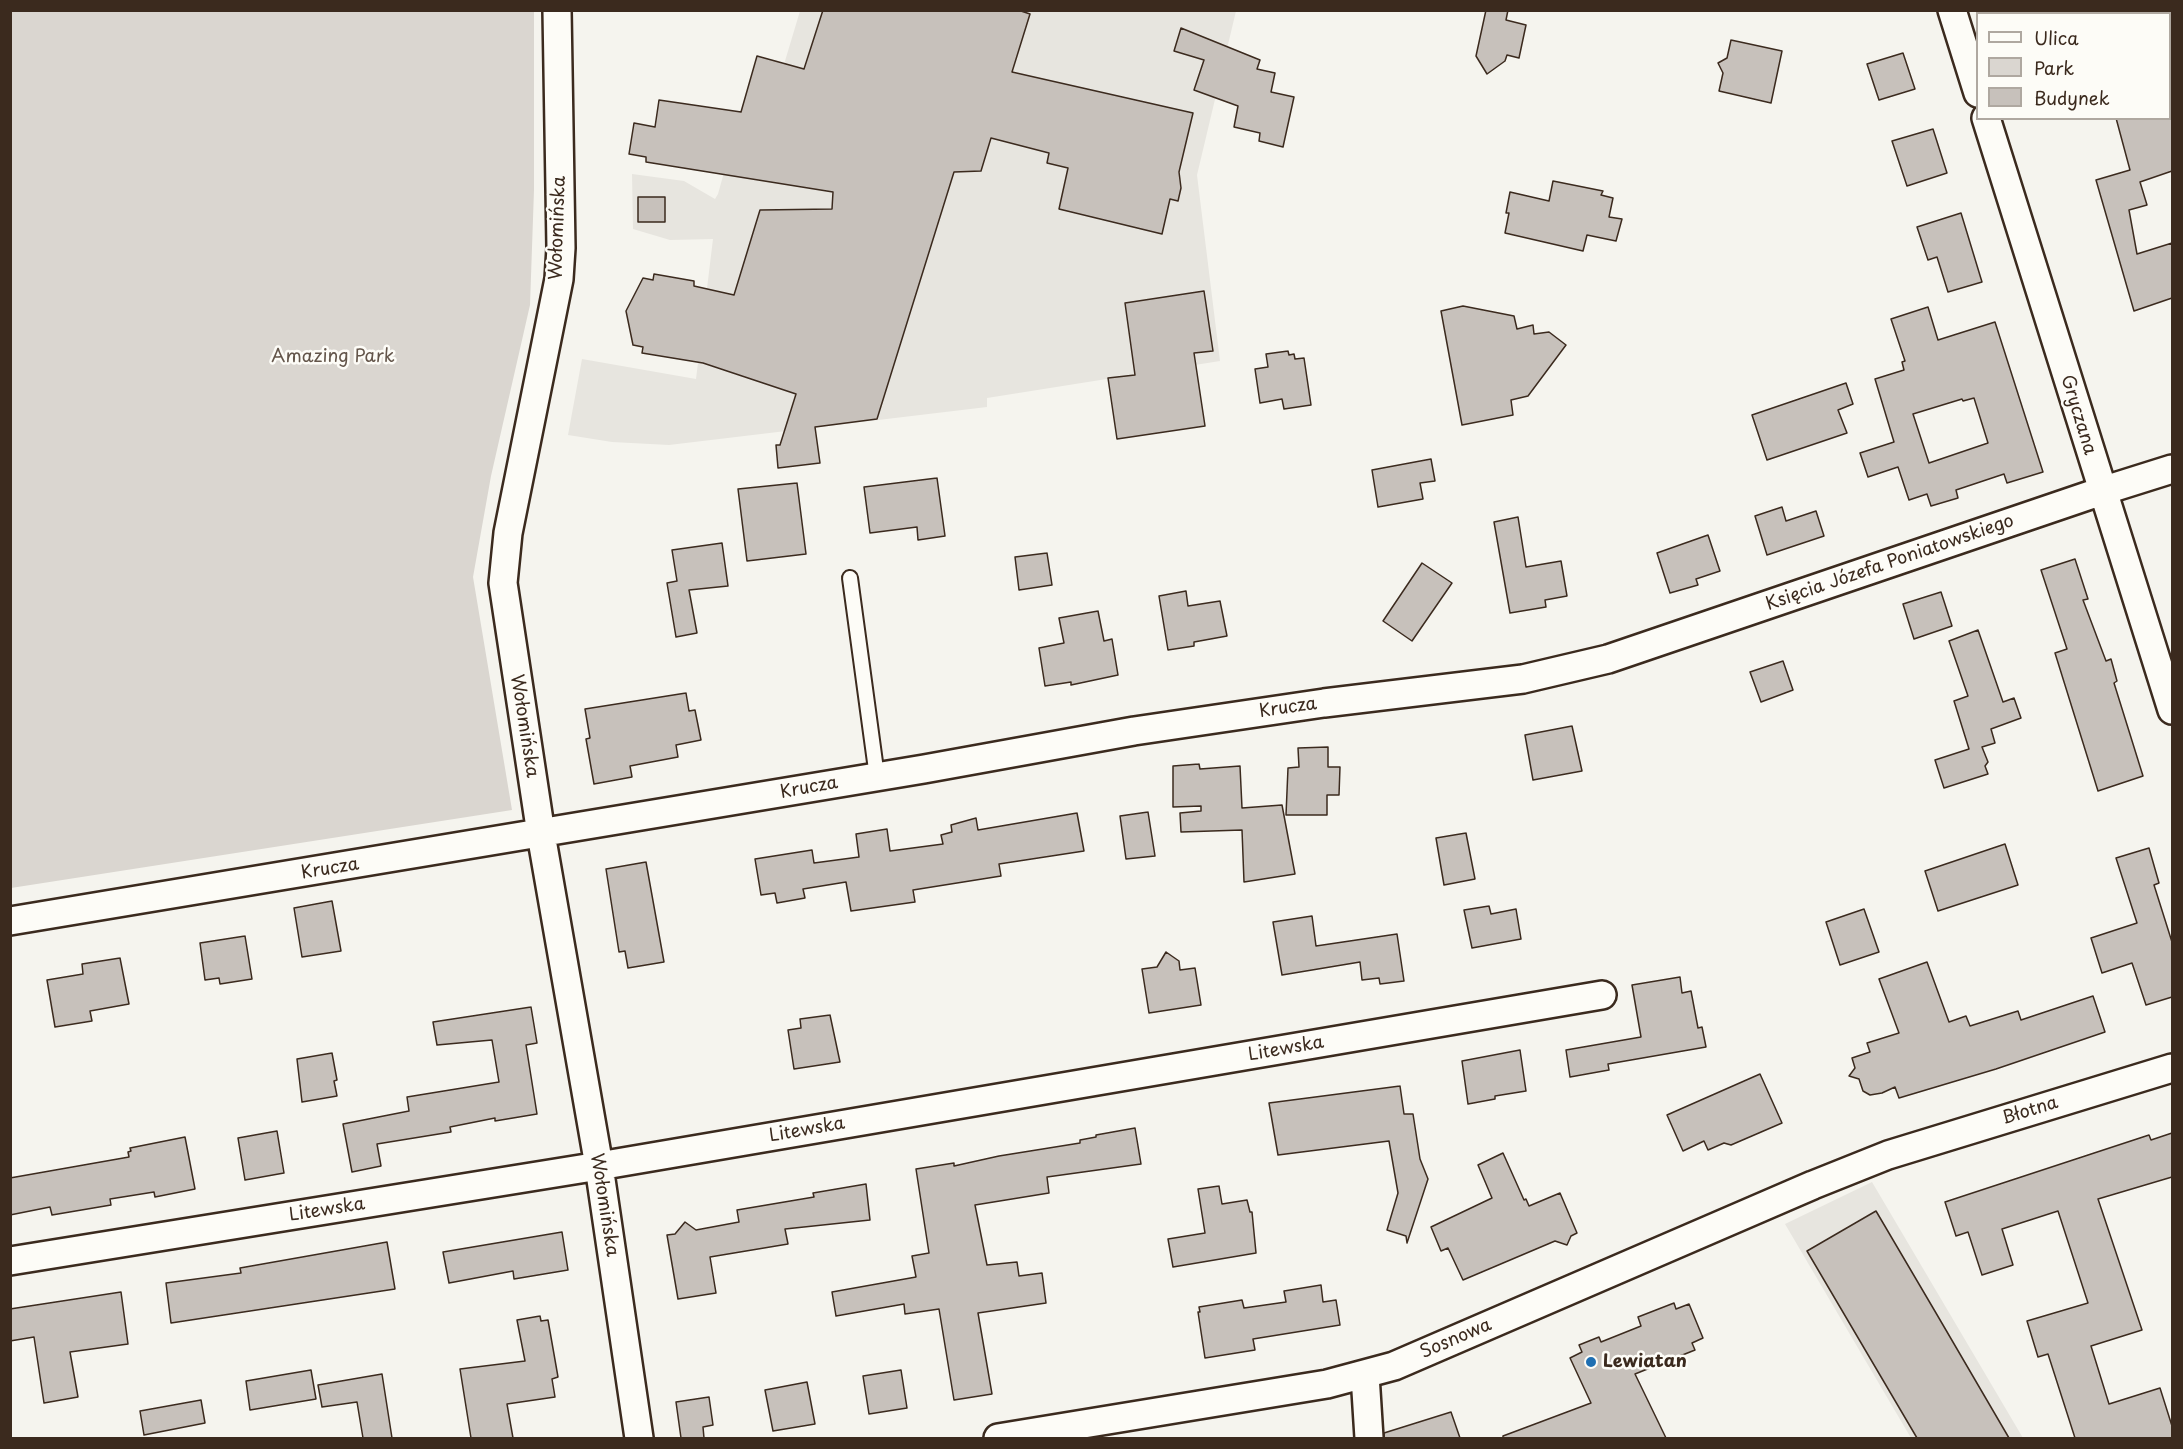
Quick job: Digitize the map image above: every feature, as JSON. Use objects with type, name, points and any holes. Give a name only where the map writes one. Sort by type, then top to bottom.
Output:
[{"type":"street","name":"Wołomińska","points":[[557,10],[561,248],[559,279],[508,533],[503,583],[541,834],[599,1166],[639,1438]]},
{"type":"street","points":[[1952,10],[1976,90]]},
{"type":"street","name":"Gryczana","points":[[1987,120],[2172,710]]},
{"type":"street","name":"Księcia Józefa Poniatowskiego","points":[[1608,659],[2172,469]]},
{"type":"street","name":"Krucza","points":[[10,921],[541,834],[1134,731],[1324,703],[1523,678],[1608,659]]},
{"type":"street","name":"Litewska","points":[[10,1261],[599,1166],[1602,995]]},
{"type":"street","name":"Błotna","points":[[1888,1155],[2172,1068]]},
{"type":"street","name":"Sosnowa","points":[[998,1438],[1327,1384],[1394,1366],[1813,1185],[1888,1155]]},
{"type":"street","points":[[1365,1375],[1369,1438]]},
{"type":"lane","points":[[850,578],[878,777]]},
{"type":"shaded area","points":[[800,11],[1236,11],[1197,175],[1220,361],[987,398],[987,407],[669,445],[612,442],[568,435],[582,359],[696,379],[713,239],[670,240],[633,229],[632,174],[684,181],[715,199],[746,93],[773,101]]},
{"type":"shaded area","points":[[1872,1182],[2023,1438],[1911,1438],[1785,1224]]},
{"type":"green space","name":"Amazing Park","points":[[11,10],[534,11],[534,190],[530,305],[491,476],[473,577],[512,810],[11,888]]},
{"type":"building","points":[[823,10],[1018,10],[1030,14],[1012,72],[1193,113],[1179,172],[1181,188],[1178,201],[1170,199],[1162,234],[1059,209],[1068,168],[1047,163],[1049,153],[991,138],[981,171],[954,172],[877,419],[815,427],[820,463],[778,468],[776,445],[780,445],[796,394],[703,363],[642,353],[643,347],[633,345],[626,311],[643,278],[653,280],[654,274],[694,281],[694,286],[734,295],[760,210],[832,209],[833,192],[646,162],[646,157],[629,154],[634,123],[655,127],[659,100],[741,112],[757,56],[804,69]]},
{"type":"building","points":[[1486,10],[1508,10],[1506,20],[1526,25],[1519,58],[1507,55],[1505,61],[1487,74],[1476,56]]},
{"type":"building","points":[[1181,28],[1260,60],[1257,69],[1275,73],[1271,92],[1294,97],[1283,147],[1259,141],[1260,133],[1234,127],[1238,106],[1194,90],[1204,60],[1174,51]]},
{"type":"building","points":[[1731,40],[1782,51],[1771,103],[1719,91],[1723,73],[1718,63],[1727,58]]},
{"type":"building","points":[[1903,53],[1915,89],[1879,100],[1867,64]]},
{"type":"building","points":[[2172,118],[2172,171],[2140,182],[2147,205],[2129,210],[2137,254],[2172,243],[2172,298],[2134,311],[2096,180],[2130,170],[2117,120],[2171,120]]},
{"type":"building","points":[[1933,129],[1947,173],[1907,186],[1892,141]]},
{"type":"building","points":[[1553,181],[1603,191],[1601,195],[1613,198],[1609,217],[1622,219],[1616,241],[1587,235],[1583,251],[1505,233],[1510,192],[1549,201]]},
{"type":"building","points":[[638,197],[665,197],[665,222],[638,222]]},
{"type":"building","points":[[1961,213],[1982,282],[1948,292],[1937,257],[1928,260],[1917,227]]},
{"type":"building","points":[[1204,291],[1213,351],[1194,353],[1205,426],[1117,439],[1108,378],[1135,375],[1125,303]]},
{"type":"building","points":[[1463,306],[1514,316],[1517,329],[1533,325],[1534,334],[1549,332],[1566,345],[1528,396],[1511,400],[1513,415],[1462,425],[1441,311]]},
{"type":"building","points":[[1928,307],[1938,340],[1995,322],[2043,472],[2007,483],[2004,474],[1956,490],[1958,498],[1931,506],[1927,494],[1909,500],[1898,467],[1868,477],[1860,453],[1894,442],[1875,379],[1904,370],[1902,362],[1905,361],[1891,319]],"holes":[[[1974,398],[1988,443],[1929,463],[1913,414],[1962,399],[1963,401]]]},
{"type":"building","points":[[1288,351],[1289,355],[1294,354],[1295,359],[1304,358],[1311,405],[1284,409],[1282,399],[1260,403],[1255,369],[1268,367],[1266,354]]},
{"type":"building","points":[[1846,383],[1853,404],[1838,410],[1847,433],[1767,460],[1752,415]]},
{"type":"building","points":[[1431,459],[1435,481],[1420,483],[1423,499],[1378,507],[1372,470]]},
{"type":"building","points":[[937,478],[945,536],[918,540],[917,527],[870,533],[864,487]]},
{"type":"building","points":[[797,483],[806,554],[747,561],[738,489]]},
{"type":"building","points":[[1782,507],[1786,521],[1816,511],[1824,536],[1767,555],[1755,516]]},
{"type":"building","points":[[1518,517],[1526,567],[1561,561],[1567,596],[1545,600],[1546,607],[1510,613],[1494,522]]},
{"type":"building","points":[[1708,535],[1720,571],[1696,579],[1698,585],[1670,593],[1657,553]]},
{"type":"building","points":[[722,543],[728,586],[689,590],[697,633],[676,637],[667,583],[677,581],[672,550]]},
{"type":"building","points":[[1047,553],[1052,585],[1019,590],[1015,557]]},
{"type":"building","points":[[2075,559],[2088,599],[2083,600],[2106,661],[2111,659],[2117,681],[2114,683],[2143,776],[2098,791],[2055,653],[2067,649],[2041,570]]},
{"type":"building","points":[[1422,563],[1452,583],[1412,641],[1383,621]]},
{"type":"building","points":[[1186,591],[1188,606],[1220,601],[1227,636],[1194,642],[1194,646],[1168,650],[1159,596]]},
{"type":"building","points":[[1941,592],[1952,626],[1914,639],[1903,604]]},
{"type":"building","points":[[1098,611],[1104,641],[1112,639],[1118,675],[1071,685],[1071,682],[1045,686],[1039,648],[1064,643],[1059,618]]},
{"type":"building","points":[[1978,630],[2003,702],[2014,698],[2021,718],[1991,729],[1995,743],[1982,747],[1988,762],[1985,766],[1988,774],[1944,788],[1935,760],[1969,749],[1954,701],[1968,696],[1949,641]]},
{"type":"building","points":[[1783,661],[1793,690],[1761,702],[1750,672]]},
{"type":"building","points":[[686,693],[689,711],[695,710],[701,740],[676,745],[678,757],[630,766],[632,777],[594,784],[586,739],[590,738],[585,709]]},
{"type":"building","points":[[1572,726],[1582,771],[1533,780],[1525,735]]},
{"type":"building","points":[[1328,747],[1328,767],[1340,767],[1339,795],[1327,795],[1327,815],[1286,815],[1288,768],[1299,767],[1298,748]]},
{"type":"building","points":[[1199,764],[1200,769],[1240,766],[1242,808],[1282,805],[1295,874],[1244,882],[1242,830],[1181,832],[1180,813],[1201,811],[1201,806],[1173,807],[1173,766]]},
{"type":"building","points":[[1148,812],[1155,856],[1126,859],[1120,816]]},
{"type":"building","points":[[1077,813],[1084,851],[999,864],[1001,876],[913,890],[915,902],[851,911],[846,882],[803,889],[805,898],[777,903],[775,893],[761,895],[755,859],[812,850],[814,863],[859,857],[856,834],[887,829],[890,851],[943,844],[941,835],[952,832],[951,825],[976,818],[978,830]]},
{"type":"building","points":[[1466,833],[1475,879],[1444,885],[1436,838]]},
{"type":"building","points":[[2005,844],[2018,885],[1938,911],[1925,871]]},
{"type":"building","points":[[2149,848],[2159,883],[2154,885],[2172,942],[2172,997],[2146,1005],[2132,963],[2102,973],[2091,938],[2137,923],[2116,858]]},
{"type":"building","points":[[646,862],[664,962],[628,968],[625,951],[619,952],[606,869]]},
{"type":"building","points":[[332,901],[341,951],[302,957],[294,908]]},
{"type":"building","points":[[1489,906],[1491,914],[1516,909],[1521,939],[1472,948],[1464,910]]},
{"type":"building","points":[[1864,909],[1879,952],[1840,965],[1826,922]]},
{"type":"building","points":[[1312,916],[1316,946],[1397,934],[1404,981],[1380,984],[1379,978],[1362,980],[1360,962],[1282,975],[1273,922]]},
{"type":"building","points":[[245,936],[252,979],[220,984],[219,978],[205,980],[200,943]]},
{"type":"building","points":[[1166,952],[1179,961],[1180,970],[1195,968],[1201,1005],[1149,1013],[1142,969],[1157,967]]},
{"type":"building","points":[[120,958],[129,1004],[90,1011],[92,1021],[55,1027],[47,980],[83,974],[82,964]]},
{"type":"building","points":[[1927,962],[1949,1022],[1966,1016],[1970,1026],[2018,1011],[2021,1020],[2093,996],[2105,1032],[1996,1069],[1899,1098],[1895,1087],[1870,1095],[1863,1091],[1859,1079],[1849,1076],[1855,1068],[1852,1058],[1870,1052],[1867,1043],[1899,1033],[1879,979]]},
{"type":"building","points":[[1680,977],[1682,993],[1691,991],[1698,1028],[1702,1027],[1706,1047],[1608,1064],[1609,1070],[1570,1077],[1566,1050],[1641,1037],[1632,985]]},
{"type":"building","points":[[531,1007],[537,1043],[526,1045],[537,1114],[495,1121],[495,1118],[450,1127],[451,1132],[377,1144],[381,1166],[352,1172],[343,1124],[409,1111],[407,1097],[499,1082],[492,1040],[437,1045],[433,1022]]},
{"type":"building","points":[[830,1015],[840,1062],[794,1069],[788,1030],[801,1028],[800,1019]]},
{"type":"building","points":[[1520,1050],[1526,1091],[1495,1096],[1495,1099],[1468,1104],[1462,1061]]},
{"type":"building","points":[[332,1053],[337,1080],[334,1081],[337,1096],[302,1102],[297,1059]]},
{"type":"building","points":[[1760,1074],[1782,1123],[1731,1145],[1724,1143],[1708,1150],[1704,1141],[1683,1151],[1667,1115]]},
{"type":"building","points":[[1400,1086],[1404,1114],[1413,1114],[1420,1159],[1428,1179],[1407,1243],[1406,1236],[1387,1230],[1398,1193],[1389,1141],[1278,1155],[1269,1103]]},
{"type":"building","points":[[1135,1128],[1141,1164],[1047,1177],[1049,1193],[975,1205],[987,1265],[1017,1262],[1019,1276],[1042,1273],[1046,1303],[978,1313],[992,1394],[954,1400],[939,1309],[905,1314],[904,1304],[836,1316],[832,1292],[916,1277],[912,1256],[929,1253],[916,1169],[954,1163],[954,1166],[1080,1143],[1080,1140],[1096,1137],[1096,1135]]},
{"type":"building","points":[[277,1131],[284,1173],[245,1180],[238,1138]]},
{"type":"building","points":[[2172,1133],[2172,1177],[2098,1199],[2142,1330],[2091,1346],[2109,1404],[2160,1388],[2172,1426],[2172,1438],[2075,1438],[2048,1354],[2038,1357],[2027,1321],[2088,1303],[2058,1211],[2002,1229],[2013,1265],[1982,1275],[1968,1232],[1956,1236],[1945,1202],[2149,1135],[2151,1140]]},
{"type":"building","points":[[185,1137],[195,1189],[155,1197],[154,1192],[110,1199],[111,1205],[52,1215],[50,1207],[10,1215],[10,1178],[129,1157],[130,1148]]},
{"type":"building","points":[[1503,1153],[1524,1200],[1526,1199],[1529,1206],[1560,1193],[1577,1233],[1571,1236],[1567,1245],[1555,1241],[1463,1280],[1448,1248],[1441,1251],[1431,1227],[1492,1198],[1478,1165]]},
{"type":"building","points":[[866,1184],[870,1220],[785,1229],[788,1244],[710,1257],[716,1293],[678,1299],[667,1235],[675,1234],[685,1222],[696,1230],[739,1222],[737,1210],[814,1197],[813,1193]]},
{"type":"building","points":[[1219,1186],[1222,1204],[1247,1200],[1250,1212],[1252,1212],[1256,1253],[1173,1267],[1168,1239],[1205,1233],[1198,1189]]},
{"type":"building","points":[[1876,1211],[2009,1438],[1917,1438],[1807,1251]]},
{"type":"building","points":[[562,1232],[568,1270],[514,1279],[513,1271],[449,1283],[443,1252]]},
{"type":"building","points":[[387,1242],[395,1289],[171,1323],[166,1283],[241,1273],[240,1268]]},
{"type":"building","points":[[1321,1285],[1323,1302],[1336,1300],[1340,1325],[1253,1339],[1255,1350],[1205,1358],[1199,1307],[1242,1300],[1244,1308],[1286,1302],[1284,1291]]},
{"type":"building","points":[[121,1292],[128,1344],[70,1352],[78,1397],[44,1403],[34,1337],[10,1341],[10,1309]]},
{"type":"building","points":[[1674,1303],[1676,1309],[1689,1304],[1703,1338],[1692,1343],[1695,1350],[1635,1374],[1666,1438],[1503,1438],[1503,1436],[1591,1403],[1570,1358],[1582,1352],[1579,1345],[1599,1337],[1601,1342],[1641,1326],[1638,1317]]},
{"type":"building","points":[[540,1316],[541,1321],[548,1320],[558,1377],[552,1379],[555,1397],[507,1404],[513,1438],[471,1438],[460,1369],[525,1361],[517,1320]]},
{"type":"building","points":[[311,1370],[316,1399],[250,1410],[246,1381]]},
{"type":"building","points":[[901,1370],[907,1408],[869,1414],[863,1376]]},
{"type":"building","points":[[382,1374],[392,1438],[363,1438],[357,1402],[322,1407],[318,1385]]},
{"type":"building","points":[[807,1382],[815,1424],[773,1431],[765,1390]]},
{"type":"building","points":[[709,1397],[713,1425],[703,1427],[704,1438],[681,1438],[676,1402]]},
{"type":"building","points":[[201,1400],[205,1423],[144,1435],[140,1411]]},
{"type":"building","points":[[1451,1412],[1460,1438],[1384,1438],[1384,1433]]},
{"type":"place","name":"Lewiatan","points":[[1591,1362]]}]
